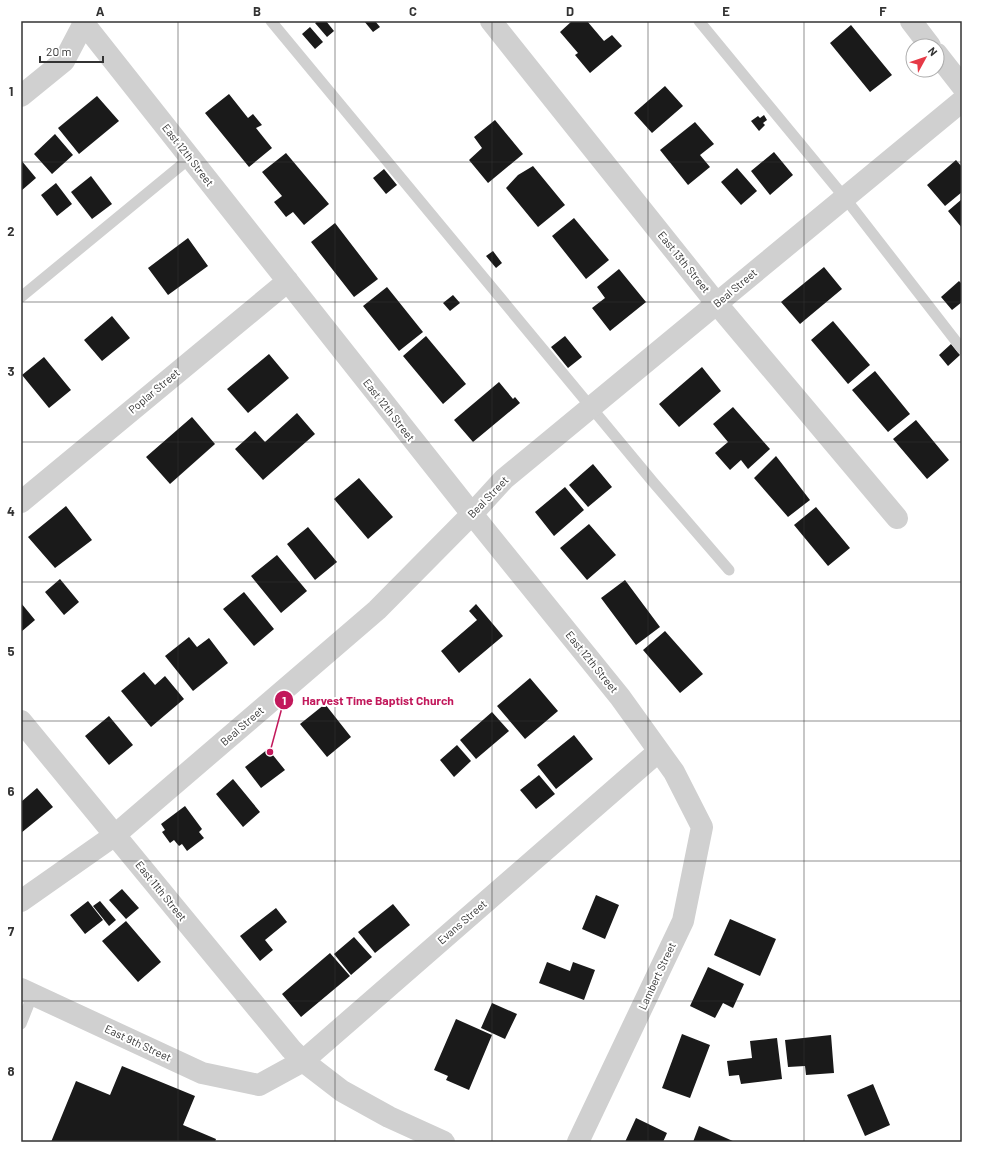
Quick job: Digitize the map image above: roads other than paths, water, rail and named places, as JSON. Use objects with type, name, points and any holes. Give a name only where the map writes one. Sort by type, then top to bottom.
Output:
[{"type":"street","name":"East 13th Street","points":[[491,21],[717,304],[897,518]]},
{"type":"street","points":[[911,21],[924,38]]},
{"type":"street","points":[[21,96],[64,61],[84,22]]},
{"type":"street","name":"East 12th Street","points":[[84,22],[472,514],[620,697],[674,772],[690,802]]},
{"type":"street","points":[[945,64],[962,86]]},
{"type":"street","name":"Beal Street","points":[[21,901],[115,835],[377,610],[472,514],[504,479],[962,101]]},
{"type":"street","name":"Poplar Street","points":[[21,502],[288,281]]},
{"type":"street","name":"East 11th Street","points":[[21,721],[286,1044],[303,1061]]},
{"type":"street","name":"Evans Street","points":[[259,1084],[303,1061],[658,751]]},
{"type":"street","name":"Lambert Street","points":[[578,1142],[683,921],[702,827],[690,802]]},
{"type":"street","name":"East 9th Street","points":[[27,992],[202,1073],[259,1084]]},
{"type":"street","points":[[303,1061],[342,1091],[389,1117],[444,1142]]},
{"type":"lane","points":[[271,21],[652,482],[729,570]]},
{"type":"lane","points":[[699,21],[845,198],[962,349]]},
{"type":"lane","points":[[21,297],[190,158]]},
{"type":"lane","points":[[21,1024],[27,992]]},
{"type":"place","name":"Harvest Time Baptist Church","points":[[270,752]]}]
